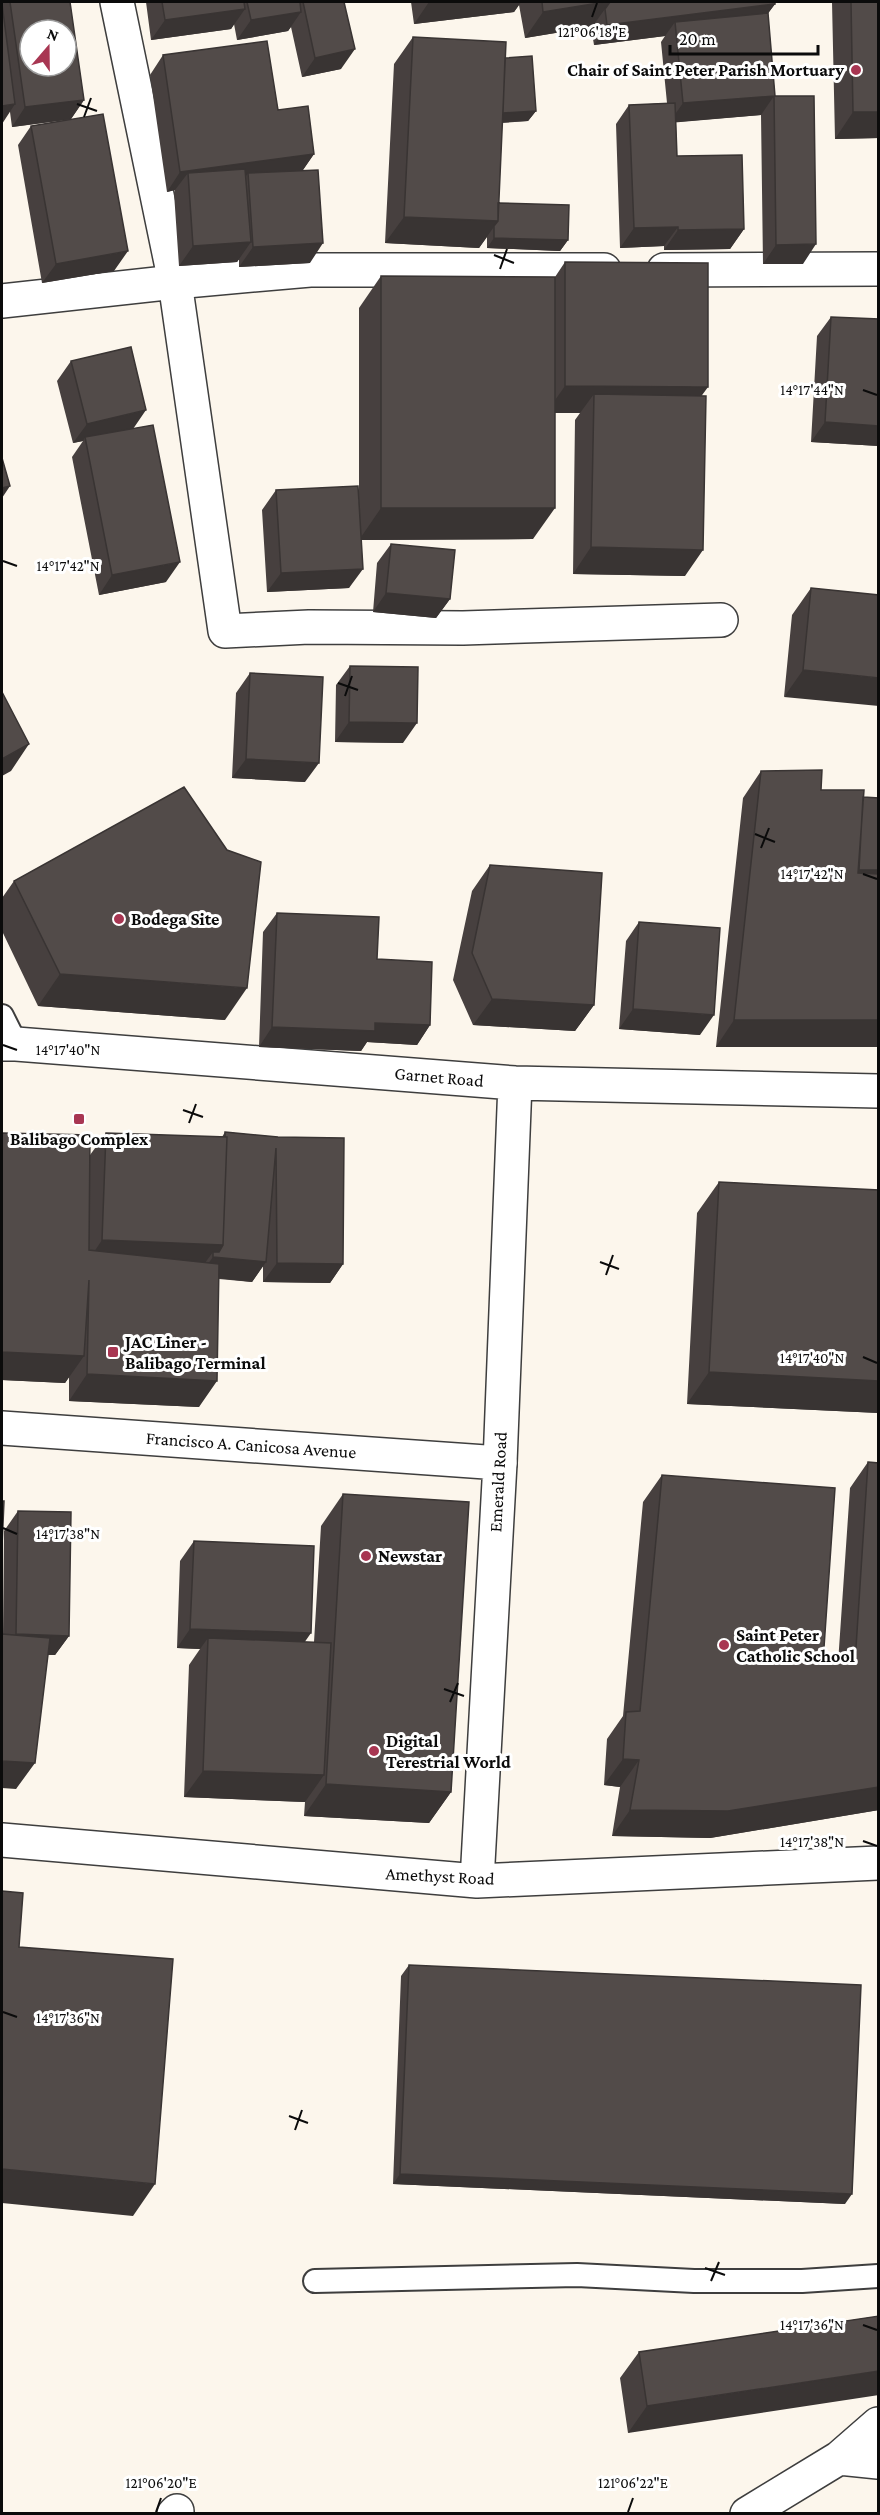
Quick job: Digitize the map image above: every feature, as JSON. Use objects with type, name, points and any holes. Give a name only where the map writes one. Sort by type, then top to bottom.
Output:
[{"type":"street","points":[[117,2],[175,282],[225,631],[309,627],[463,628],[721,620]]},
{"type":"street","points":[[2,301],[310,270],[879,269]]},
{"type":"street","name":"Garnet Road","points":[[6,1035],[515,1083],[879,1091]]},
{"type":"street","name":"Emerald Road","points":[[477,1881],[500,1463],[515,1083]]},
{"type":"street","name":"Francisco A. Canicosa Avenue","points":[[2,1428],[500,1463]]},
{"type":"street","name":"Amethyst Road","points":[[2,1840],[477,1881],[879,1863]]},
{"type":"street","points":[[747,2514],[839,2458],[879,2424]]},
{"type":"street","points":[[839,2458],[879,2462]]},
{"type":"lane","points":[[315,2281],[577,2275],[694,2281],[802,2281],[879,2276]]},
{"type":"building","points":[[10,2],[70,2],[72,18],[18,18],[18,58]]},
{"type":"building","points":[[162,2],[244,2],[245,9],[165,20]]},
{"type":"building","points":[[247,2],[300,2],[301,12],[251,20]]},
{"type":"building","points":[[303,2],[344,2],[355,49],[315,58]]},
{"type":"building","points":[[542,2],[605,2],[543,12]]},
{"type":"building","points":[[610,2],[775,2],[775,4],[607,25],[605,9]]},
{"type":"building","points":[[851,2],[879,2],[879,112],[853,112]]},
{"type":"building","points":[[2,4],[15,104],[2,106]]},
{"type":"building","points":[[768,13],[775,96],[814,96],[816,244],[776,245],[774,96],[683,103],[675,22]]},
{"type":"building","points":[[413,37],[506,42],[498,221],[404,217]]},
{"type":"building","points":[[267,41],[278,110],[308,106],[314,154],[180,172],[163,55]]},
{"type":"building","points":[[532,56],[536,111],[503,113],[505,58]]},
{"type":"building","points":[[78,58],[84,100],[25,107],[21,78],[78,78]]},
{"type":"building","points":[[675,103],[677,156],[742,155],[744,229],[634,228],[629,105]]},
{"type":"building","points":[[103,114],[128,251],[56,264],[31,126]]},
{"type":"building","points":[[245,169],[251,242],[193,246],[188,173]]},
{"type":"building","points":[[318,170],[323,243],[253,247],[248,173]]},
{"type":"building","points":[[498,203],[569,205],[568,240],[494,238],[494,226],[498,221]]},
{"type":"building","points":[[565,262],[708,263],[708,387],[565,386]]},
{"type":"building","points":[[381,276],[555,277],[555,508],[381,508]]},
{"type":"building","points":[[831,317],[879,319],[879,426],[825,422]]},
{"type":"building","points":[[131,347],[146,410],[87,424],[71,361]]},
{"type":"building","points":[[594,394],[706,396],[703,550],[591,547]]},
{"type":"building","points":[[153,425],[180,562],[112,575],[85,437]]},
{"type":"building","points":[[2,458],[10,486],[2,488]]},
{"type":"building","points":[[358,486],[363,569],[281,573],[276,490]]},
{"type":"building","points":[[391,544],[455,550],[450,599],[386,593]]},
{"type":"building","points":[[811,588],[879,595],[879,678],[803,670]]},
{"type":"building","points":[[350,666],[418,667],[417,723],[349,722]]},
{"type":"building","points":[[250,673],[323,677],[319,763],[246,759]]},
{"type":"building","points":[[2,692],[29,744],[2,759]]},
{"type":"building","points":[[822,770],[821,790],[864,790],[858,873],[879,874],[879,1020],[734,1020],[761,771]]},
{"type":"building","name":"Bodega Site","points":[[184,787],[227,850],[261,862],[247,988],[60,974],[14,881]]},
{"type":"building","points":[[863,797],[879,798],[879,870],[859,870]]},
{"type":"building","points":[[490,865],[602,873],[594,1005],[492,999],[472,953]]},
{"type":"building","points":[[277,913],[379,917],[377,959],[432,962],[430,1025],[375,1023],[375,1031],[272,1027]]},
{"type":"building","points":[[639,922],[720,928],[714,1015],[633,1009]]},
{"type":"building","points":[[225,1132],[278,1137],[344,1138],[343,1264],[277,1263],[276,1148],[266,1262],[213,1257],[213,1252],[219,1252],[223,1245],[227,1137],[225,1137]]},
{"type":"building","points":[[2,1133],[90,1135],[89,1250],[219,1264],[217,1381],[87,1374],[89,1280],[84,1356],[2,1352]]},
{"type":"building","points":[[106,1133],[227,1137],[223,1245],[102,1240]]},
{"type":"building","points":[[719,1182],[879,1190],[879,1381],[709,1372]]},
{"type":"building","points":[[868,1462],[879,1463],[879,1787],[728,1811],[630,1810],[639,1760],[623,1759],[626,1712],[640,1711],[662,1475],[835,1488],[823,1662],[855,1663]]},
{"type":"building","points":[[343,1494],[469,1502],[451,1792],[326,1784]]},
{"type":"building","points":[[2,1501],[4,1501],[2,1547]]},
{"type":"building","points":[[18,1511],[71,1512],[69,1636],[16,1634]]},
{"type":"building","points":[[194,1541],[314,1546],[311,1633],[190,1629]]},
{"type":"building","points":[[2,1634],[50,1638],[35,1763],[2,1761]]},
{"type":"building","points":[[208,1638],[331,1643],[324,1775],[203,1771]]},
{"type":"building","points":[[2,1891],[23,1893],[19,1947],[173,1959],[155,2184],[2,2169]]},
{"type":"building","points":[[409,1965],[861,1985],[852,2194],[400,2174]]},
{"type":"building","points":[[879,2316],[879,2371],[647,2406],[639,2352]]},
{"type":"place","name":"Chair of Saint Peter Parish Mortuary","points":[[856,70]]},
{"type":"place","name":"Bodega Site","points":[[119,919]]},
{"type":"place","name":"Balibago Complex","points":[[79,1119]]},
{"type":"place","name":"JAC Liner - Balibago Terminal","points":[[113,1352]]},
{"type":"place","name":"Newstar","points":[[366,1556]]},
{"type":"place","name":"Saint Peter Catholic School","points":[[724,1645]]},
{"type":"place","name":"Digital Terestrial World","points":[[374,1751]]}]
